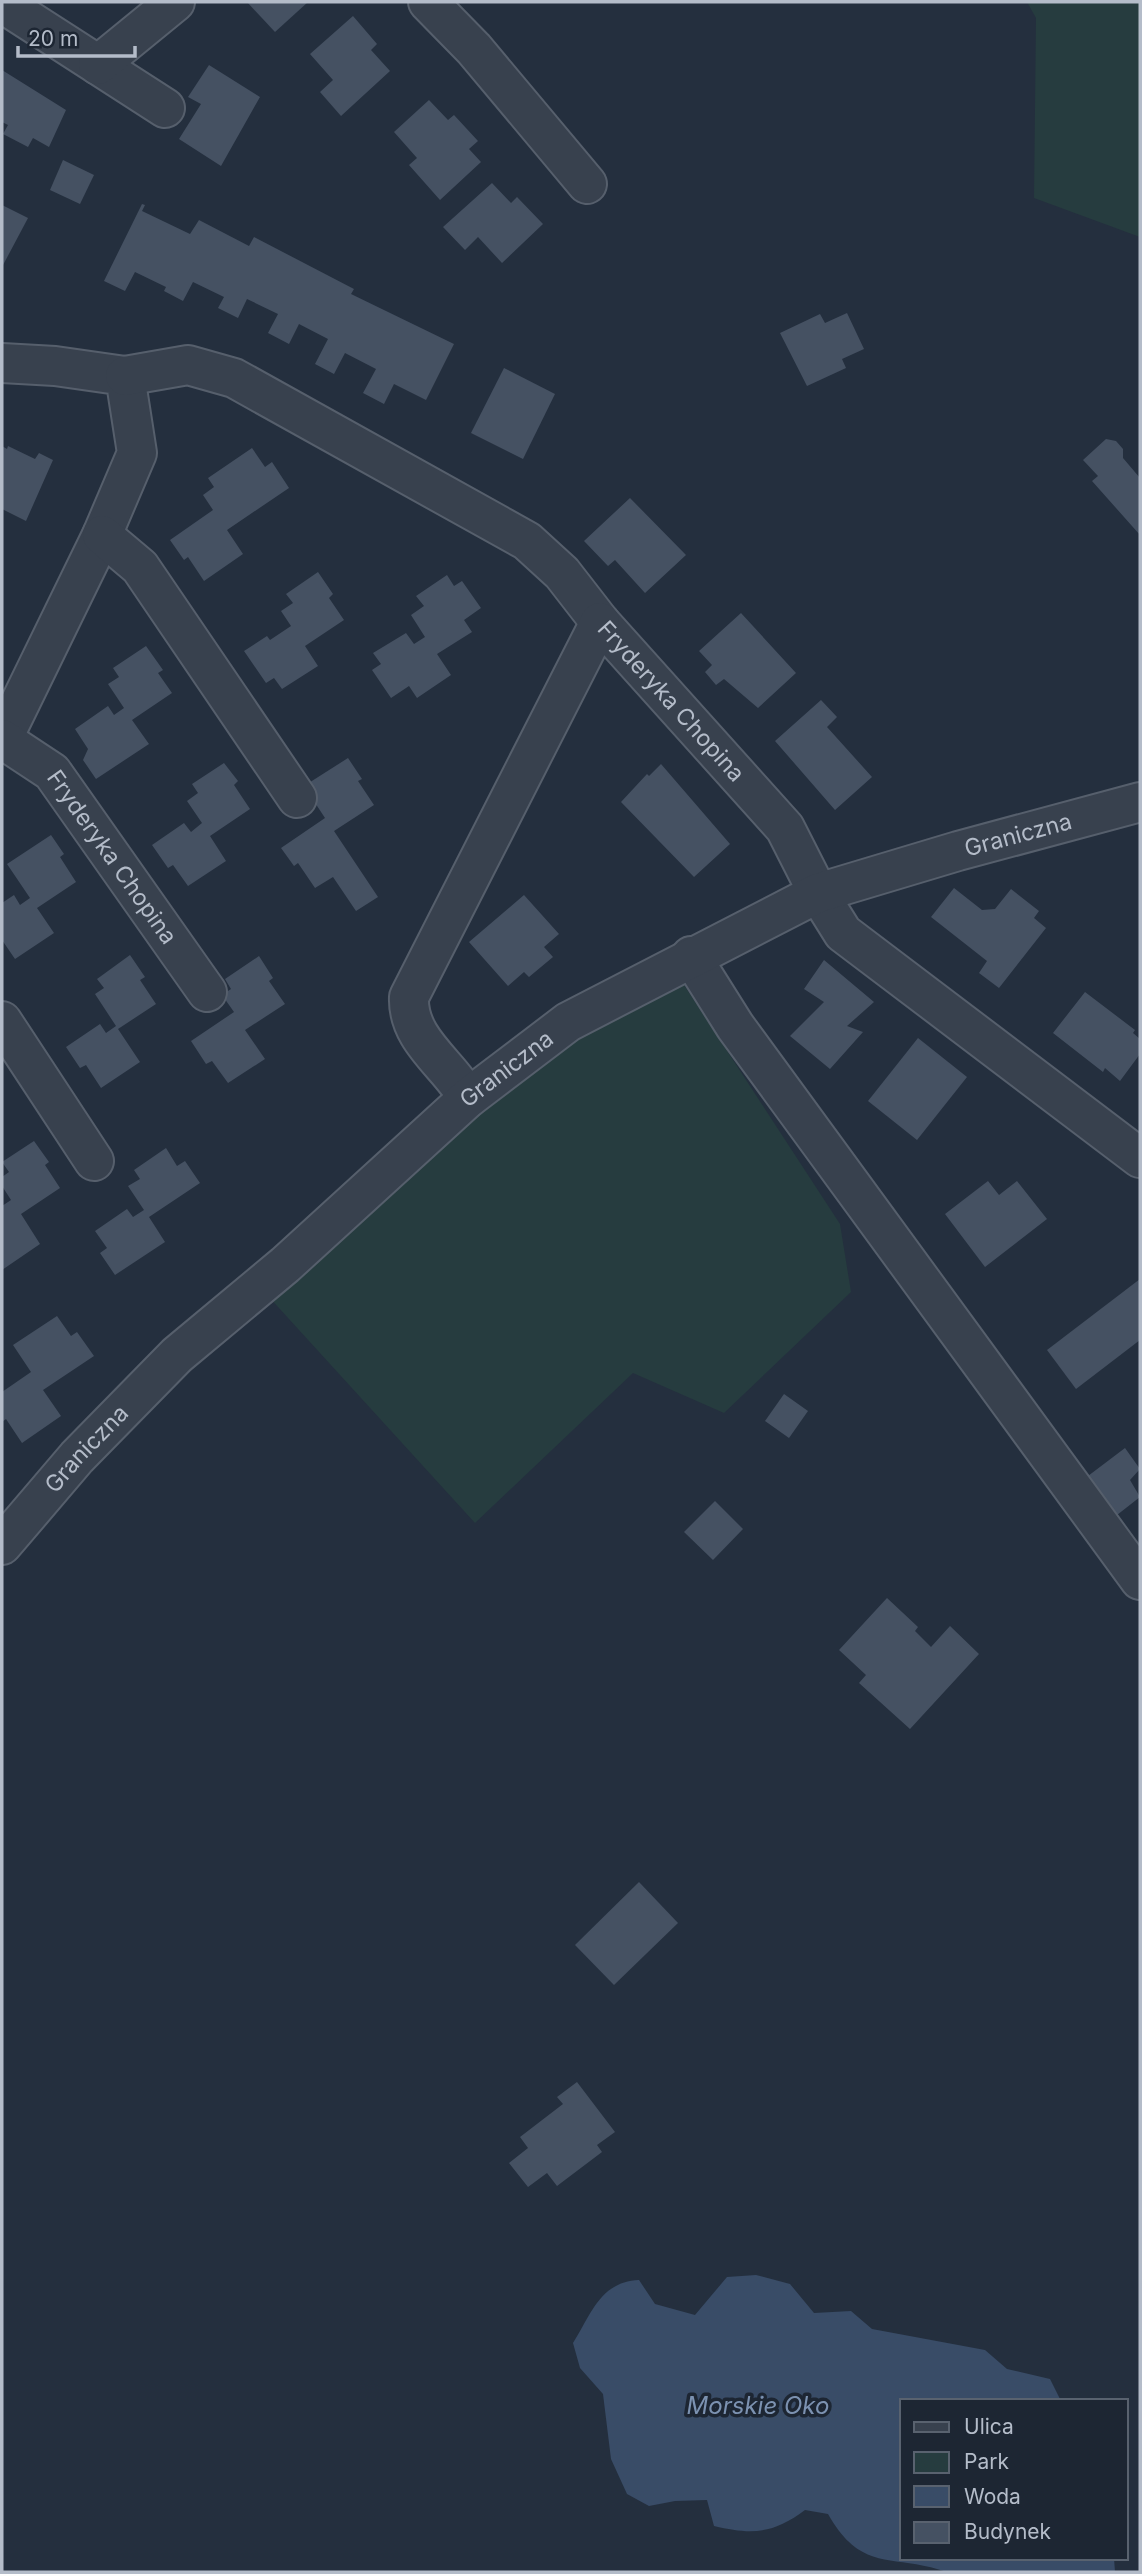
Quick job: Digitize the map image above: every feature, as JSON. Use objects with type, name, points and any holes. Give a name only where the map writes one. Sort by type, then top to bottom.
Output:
[{"type":"street","points":[[98,65],[175,2]]},
{"type":"street","points":[[428,2],[474,49],[587,184]]},
{"type":"street","points":[[2,3],[165,107]]},
{"type":"street","name":"Fryderyka Chopina","points":[[2,363],[55,366],[125,376],[188,365],[234,377],[527,541],[562,573],[600,622],[785,828],[818,893],[843,933],[1140,1158]]},
{"type":"street","name":"Fryderyka Chopina","points":[[125,376],[137,453],[102,535],[2,739],[52,772],[207,992]]},
{"type":"street","points":[[102,535],[140,567],[297,798]]},
{"type":"street","points":[[468,1098],[457,1078],[415,1031],[409,1013],[409,997],[600,622]]},
{"type":"street","name":"Graniczna","points":[[2,1545],[77,1457],[177,1355],[285,1265],[468,1098],[568,1022],[691,956],[818,893],[958,851],[1140,802]]},
{"type":"street","points":[[691,956],[735,1026],[1140,1580]]},
{"type":"street","points":[[2,1021],[94,1161]]},
{"type":"green space","points":[[1027,2],[1140,2],[1140,237],[1034,198],[1036,18]]},
{"type":"green space","points":[[675,971],[840,1224],[851,1292],[724,1413],[633,1373],[475,1523],[268,1296],[481,1100]]},
{"type":"water","name":"Morskie Oko","points":[[756,2275],[790,2284],[814,2313],[851,2311],[872,2329],[985,2350],[1007,2369],[1050,2379],[1060,2399],[900,2399],[900,2560],[1114,2560],[1115,2572],[947,2572],[866,2554],[853,2546],[828,2514],[805,2510],[772,2528],[740,2531],[714,2526],[707,2500],[675,2501],[649,2506],[627,2494],[611,2459],[603,2394],[580,2368],[573,2343],[598,2301],[615,2286],[639,2280],[655,2304],[695,2315],[727,2277]]},
{"type":"building","points":[[247,2],[308,2],[275,32]]},
{"type":"building","points":[[353,16],[377,44],[371,50],[390,71],[341,116],[320,92],[333,80],[310,54]]},
{"type":"building","points":[[209,65],[260,97],[221,166],[179,139],[201,104],[188,97]]},
{"type":"building","points":[[2,70],[66,110],[49,147],[33,138],[28,147],[3,134],[8,125],[2,122]]},
{"type":"building","points":[[429,100],[448,120],[454,115],[478,141],[469,149],[481,162],[440,200],[409,165],[417,158],[394,132]]},
{"type":"building","points":[[63,160],[94,175],[80,204],[50,190]]},
{"type":"building","points":[[492,183],[511,203],[517,197],[543,224],[502,263],[478,237],[465,250],[443,227]]},
{"type":"building","points":[[142,204],[145,205],[142,211],[190,234],[199,220],[249,246],[254,237],[354,289],[351,294],[454,344],[426,400],[394,384],[384,404],[363,393],[376,369],[345,353],[334,374],[315,364],[328,339],[299,324],[289,344],[268,333],[278,314],[247,299],[238,318],[218,308],[224,297],[193,282],[183,301],[164,291],[166,287],[135,272],[125,291],[104,281]]},
{"type":"building","points":[[2,205],[28,218],[2,267]]},
{"type":"building","points":[[847,313],[864,349],[842,359],[846,368],[807,386],[780,333],[820,314],[825,323]]},
{"type":"building","points":[[504,368],[555,394],[523,459],[471,433]]},
{"type":"building","points":[[1106,439],[1116,441],[1123,449],[1123,458],[1140,478],[1140,535],[1092,481],[1098,476],[1083,460]]},
{"type":"building","points":[[2,446],[7,449],[8,446],[35,459],[39,453],[53,460],[26,521],[2,509]]},
{"type":"building","points":[[252,448],[265,467],[272,462],[289,488],[227,530],[243,554],[204,581],[188,557],[184,560],[170,540],[213,510],[203,495],[214,487],[208,478]]},
{"type":"building","points":[[630,498],[686,555],[645,593],[615,560],[608,566],[584,541]]},
{"type":"building","points":[[318,572],[333,594],[329,598],[344,620],[305,646],[318,666],[282,689],[274,678],[266,683],[244,651],[267,636],[270,640],[291,626],[281,611],[293,603],[286,594]]},
{"type":"building","points":[[447,575],[454,586],[462,581],[481,608],[464,620],[472,632],[437,654],[451,675],[417,698],[409,686],[391,698],[372,670],[381,664],[373,653],[406,633],[414,644],[425,637],[411,615],[424,606],[416,596]]},
{"type":"building","points":[[741,613],[796,673],[758,708],[724,679],[716,685],[705,672],[712,665],[699,651]]},
{"type":"building","points":[[146,646],[163,670],[158,673],[172,693],[132,720],[149,744],[96,779],[83,760],[88,749],[75,729],[108,706],[114,715],[124,708],[108,684],[119,677],[113,668]]},
{"type":"building","points":[[821,700],[837,717],[827,727],[872,777],[835,810],[775,741]]},
{"type":"building","points":[[348,758],[362,779],[358,781],[374,805],[334,831],[378,897],[356,911],[333,877],[315,888],[298,863],[294,866],[281,848],[325,818],[304,786]]},
{"type":"building","points":[[224,763],[238,781],[234,785],[250,809],[210,836],[226,861],[188,886],[173,865],[168,868],[152,845],[184,823],[191,832],[202,823],[187,801],[198,793],[192,784]]},
{"type":"building","points":[[661,764],[730,844],[694,877],[621,802],[647,774],[649,776]]},
{"type":"building","points":[[51,835],[64,854],[60,857],[76,882],[37,908],[54,933],[15,959],[2,940],[2,903],[14,895],[20,905],[30,898],[7,864]]},
{"type":"building","points":[[954,888],[982,910],[995,909],[1011,889],[1039,911],[1034,918],[1046,928],[999,988],[979,973],[987,961],[931,917]]},
{"type":"building","points":[[524,895],[559,934],[544,947],[553,957],[529,977],[524,972],[508,986],[469,942]]},
{"type":"building","points":[[130,955],[145,977],[140,980],[156,1004],[118,1029],[140,1062],[101,1088],[86,1065],[80,1068],[66,1047],[100,1024],[106,1033],[116,1026],[95,994],[104,988],[97,979]]},
{"type":"building","points":[[259,956],[273,978],[269,981],[285,1004],[245,1030],[265,1059],[228,1083],[212,1061],[206,1064],[191,1041],[234,1012],[222,995],[231,989],[225,979]]},
{"type":"building","points":[[824,960],[874,1002],[847,1026],[863,1032],[830,1069],[790,1036],[824,1002],[804,989]]},
{"type":"building","points":[[1085,992],[1135,1030],[1133,1033],[1140,1039],[1140,1054],[1120,1081],[1105,1068],[1103,1072],[1053,1033]]},
{"type":"building","points":[[918,1038],[967,1077],[917,1140],[868,1101]]},
{"type":"building","points":[[34,1141],[49,1162],[45,1165],[60,1188],[21,1214],[40,1244],[2,1270],[2,1206],[11,1200],[2,1186],[2,1177],[9,1172],[2,1162]]},
{"type":"building","points":[[166,1148],[177,1166],[185,1161],[200,1183],[149,1217],[165,1242],[115,1275],[100,1253],[107,1248],[95,1231],[127,1209],[133,1217],[144,1210],[128,1186],[140,1179],[134,1170]]},
{"type":"building","points":[[988,1181],[999,1195],[1017,1181],[1047,1219],[985,1267],[945,1214]]},
{"type":"building","points":[[1140,1279],[1140,1340],[1076,1389],[1047,1350]]},
{"type":"building","points":[[57,1316],[71,1336],[77,1332],[94,1356],[43,1390],[61,1416],[22,1443],[6,1419],[2,1422],[2,1392],[31,1372],[13,1345]]},
{"type":"building","points":[[784,1394],[808,1411],[789,1438],[765,1421]]},
{"type":"building","points":[[1125,1448],[1140,1469],[1130,1480],[1140,1497],[1117,1515],[1088,1476]]},
{"type":"building","points":[[715,1501],[743,1529],[713,1560],[684,1532]]},
{"type":"building","points":[[887,1598],[918,1627],[915,1631],[931,1647],[950,1626],[979,1654],[910,1729],[859,1683],[866,1675],[839,1650]]},
{"type":"building","points":[[639,1882],[678,1923],[614,1985],[575,1945]]},
{"type":"building","points":[[577,2082],[615,2132],[597,2145],[602,2152],[557,2186],[547,2173],[528,2187],[509,2163],[528,2148],[520,2137],[563,2104],[557,2097]]}]
